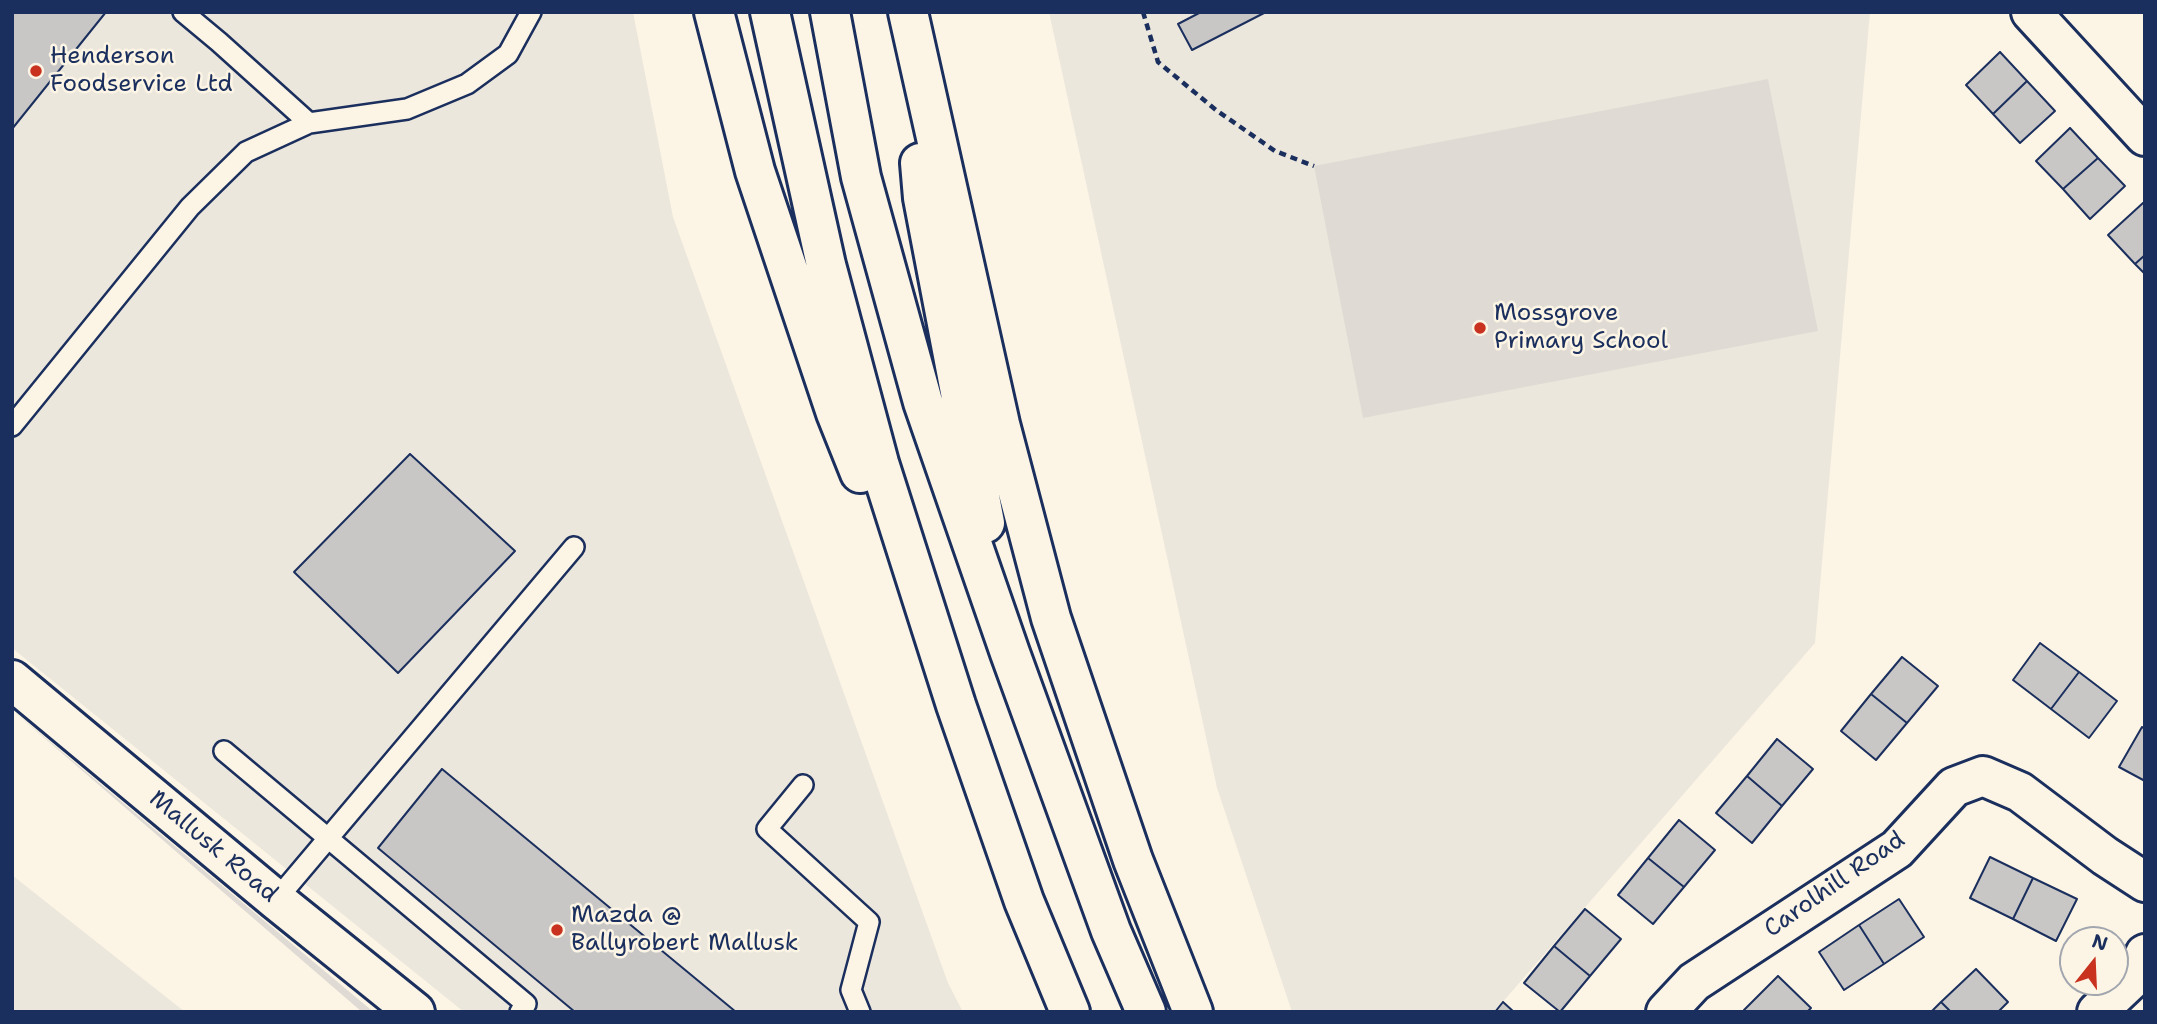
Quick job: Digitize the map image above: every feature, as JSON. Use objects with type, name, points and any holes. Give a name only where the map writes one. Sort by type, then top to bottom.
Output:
[{"type":"main road","points":[[714,12],[755,171],[836,413],[956,705]]},
{"type":"main road","points":[[770,12],[826,265],[879,463],[956,705],[1024,901],[1070,1012]]},
{"type":"main road","points":[[830,12],[861,177],[923,402],[1111,931],[1146,1012]]},
{"type":"main road","points":[[907,12],[923,198],[1010,653]]},
{"type":"main road","points":[[907,12],[1000,424],[1051,618],[1133,860],[1193,1012]]},
{"type":"main road","points":[[2031,12],[2145,136]]},
{"type":"main road","name":"Mallusk Road","points":[[12,680],[415,1012]]},
{"type":"main road","name":"Carolhill Road","points":[[1667,1012],[1694,982],[1896,849],[1954,787],[1983,776],[2020,792],[2105,856],[2145,882]]},
{"type":"main road","points":[[2097,1012],[2135,975],[2145,954]]},
{"type":"lane","points":[[183,12],[309,123]]},
{"type":"lane","points":[[12,426],[190,207],[246,152],[309,123],[407,109],[467,84],[509,54],[531,12]]},
{"type":"lane","points":[[276,900],[574,547]]},
{"type":"lane","points":[[224,751],[526,1004],[520,1012]]},
{"type":"lane","points":[[803,785],[767,829],[869,922],[852,990],[860,1012]]},
{"type":"path","points":[[1143,12],[1158,62],[1216,110],[1275,151],[1314,166]]},
{"type":"shaded area","points":[[12,12],[633,12],[673,217],[948,983],[963,1012],[464,1012],[12,648]]},
{"type":"shaded area","name":"Mossgrove Primary School","points":[[1049,12],[1870,12],[1815,643],[1494,1012],[1292,1012],[1217,788]]},
{"type":"shaded area","points":[[1768,79],[1818,331],[1363,418],[1314,166]]},
{"type":"shaded area","points":[[12,710],[370,1009],[373,1012],[362,1012]]},
{"type":"shaded area","points":[[12,875],[185,1012],[12,1012]]},
{"type":"building","name":"Henderson Foodservice Ltd","points":[[12,12],[106,12],[12,129]]},
{"type":"building","points":[[1201,12],[1266,12],[1192,50],[1178,24]]},
{"type":"building","points":[[2000,52],[2027,81],[1993,114],[1966,85]]},
{"type":"building","points":[[2027,81],[2055,111],[2020,143],[1993,114]]},
{"type":"building","points":[[2070,128],[2098,158],[2063,189],[2036,161]]},
{"type":"building","points":[[2098,158],[2125,186],[2090,219],[2063,189]]},
{"type":"building","points":[[2143,203],[2145,255],[2135,264],[2108,235]]},
{"type":"building","points":[[2145,255],[2145,274],[2135,264]]},
{"type":"building","points":[[410,454],[515,551],[398,673],[294,572]]},
{"type":"building","points":[[2040,643],[2079,672],[2051,709],[2013,680]]},
{"type":"building","points":[[1902,657],[1938,686],[1907,723],[1871,694]]},
{"type":"building","points":[[2079,672],[2117,701],[2089,738],[2051,709]]},
{"type":"building","points":[[1871,694],[1907,723],[1876,760],[1841,731]]},
{"type":"building","points":[[2142,727],[2145,729],[2145,781],[2119,767]]},
{"type":"building","points":[[1777,739],[1813,769],[1782,806],[1747,776]]},
{"type":"building","name":"Mazda @ Ballyrobert Mallusk","points":[[442,769],[736,1012],[575,1012],[378,848]]},
{"type":"building","points":[[1747,776],[1782,806],[1752,843],[1716,813]]},
{"type":"building","points":[[1679,820],[1715,850],[1684,887],[1648,858]]},
{"type":"building","points":[[1990,857],[2033,878],[2013,919],[1970,898]]},
{"type":"building","points":[[1648,858],[1684,887],[1653,924],[1618,895]]},
{"type":"building","points":[[2033,878],[2077,899],[2064,926],[2059,926],[2056,941],[2013,919]]},
{"type":"building","points":[[1899,899],[1924,937],[1884,964],[1859,925]]},
{"type":"building","points":[[1585,909],[1621,939],[1590,976],[1554,946]]},
{"type":"building","points":[[1859,925],[1884,964],[1844,990],[1819,952]]},
{"type":"building","points":[[1554,946],[1590,976],[1560,1012],[1524,983]]},
{"type":"building","points":[[1976,969],[2008,1002],[1998,1012],[1951,1012],[1941,1002]]},
{"type":"building","points":[[1778,976],[1811,1008],[1807,1012],[1745,1012],[1744,1010]]},
{"type":"building","points":[[1503,1002],[1514,1012],[1495,1012]]},
{"type":"building","points":[[1941,1002],[1951,1012],[1931,1012]]},
{"type":"place","name":"Henderson Foodservice Ltd","points":[[36,71]]},
{"type":"place","name":"Mossgrove Primary School","points":[[1480,328]]},
{"type":"place","name":"Mazda @ Ballyrobert Mallusk","points":[[557,930]]}]
